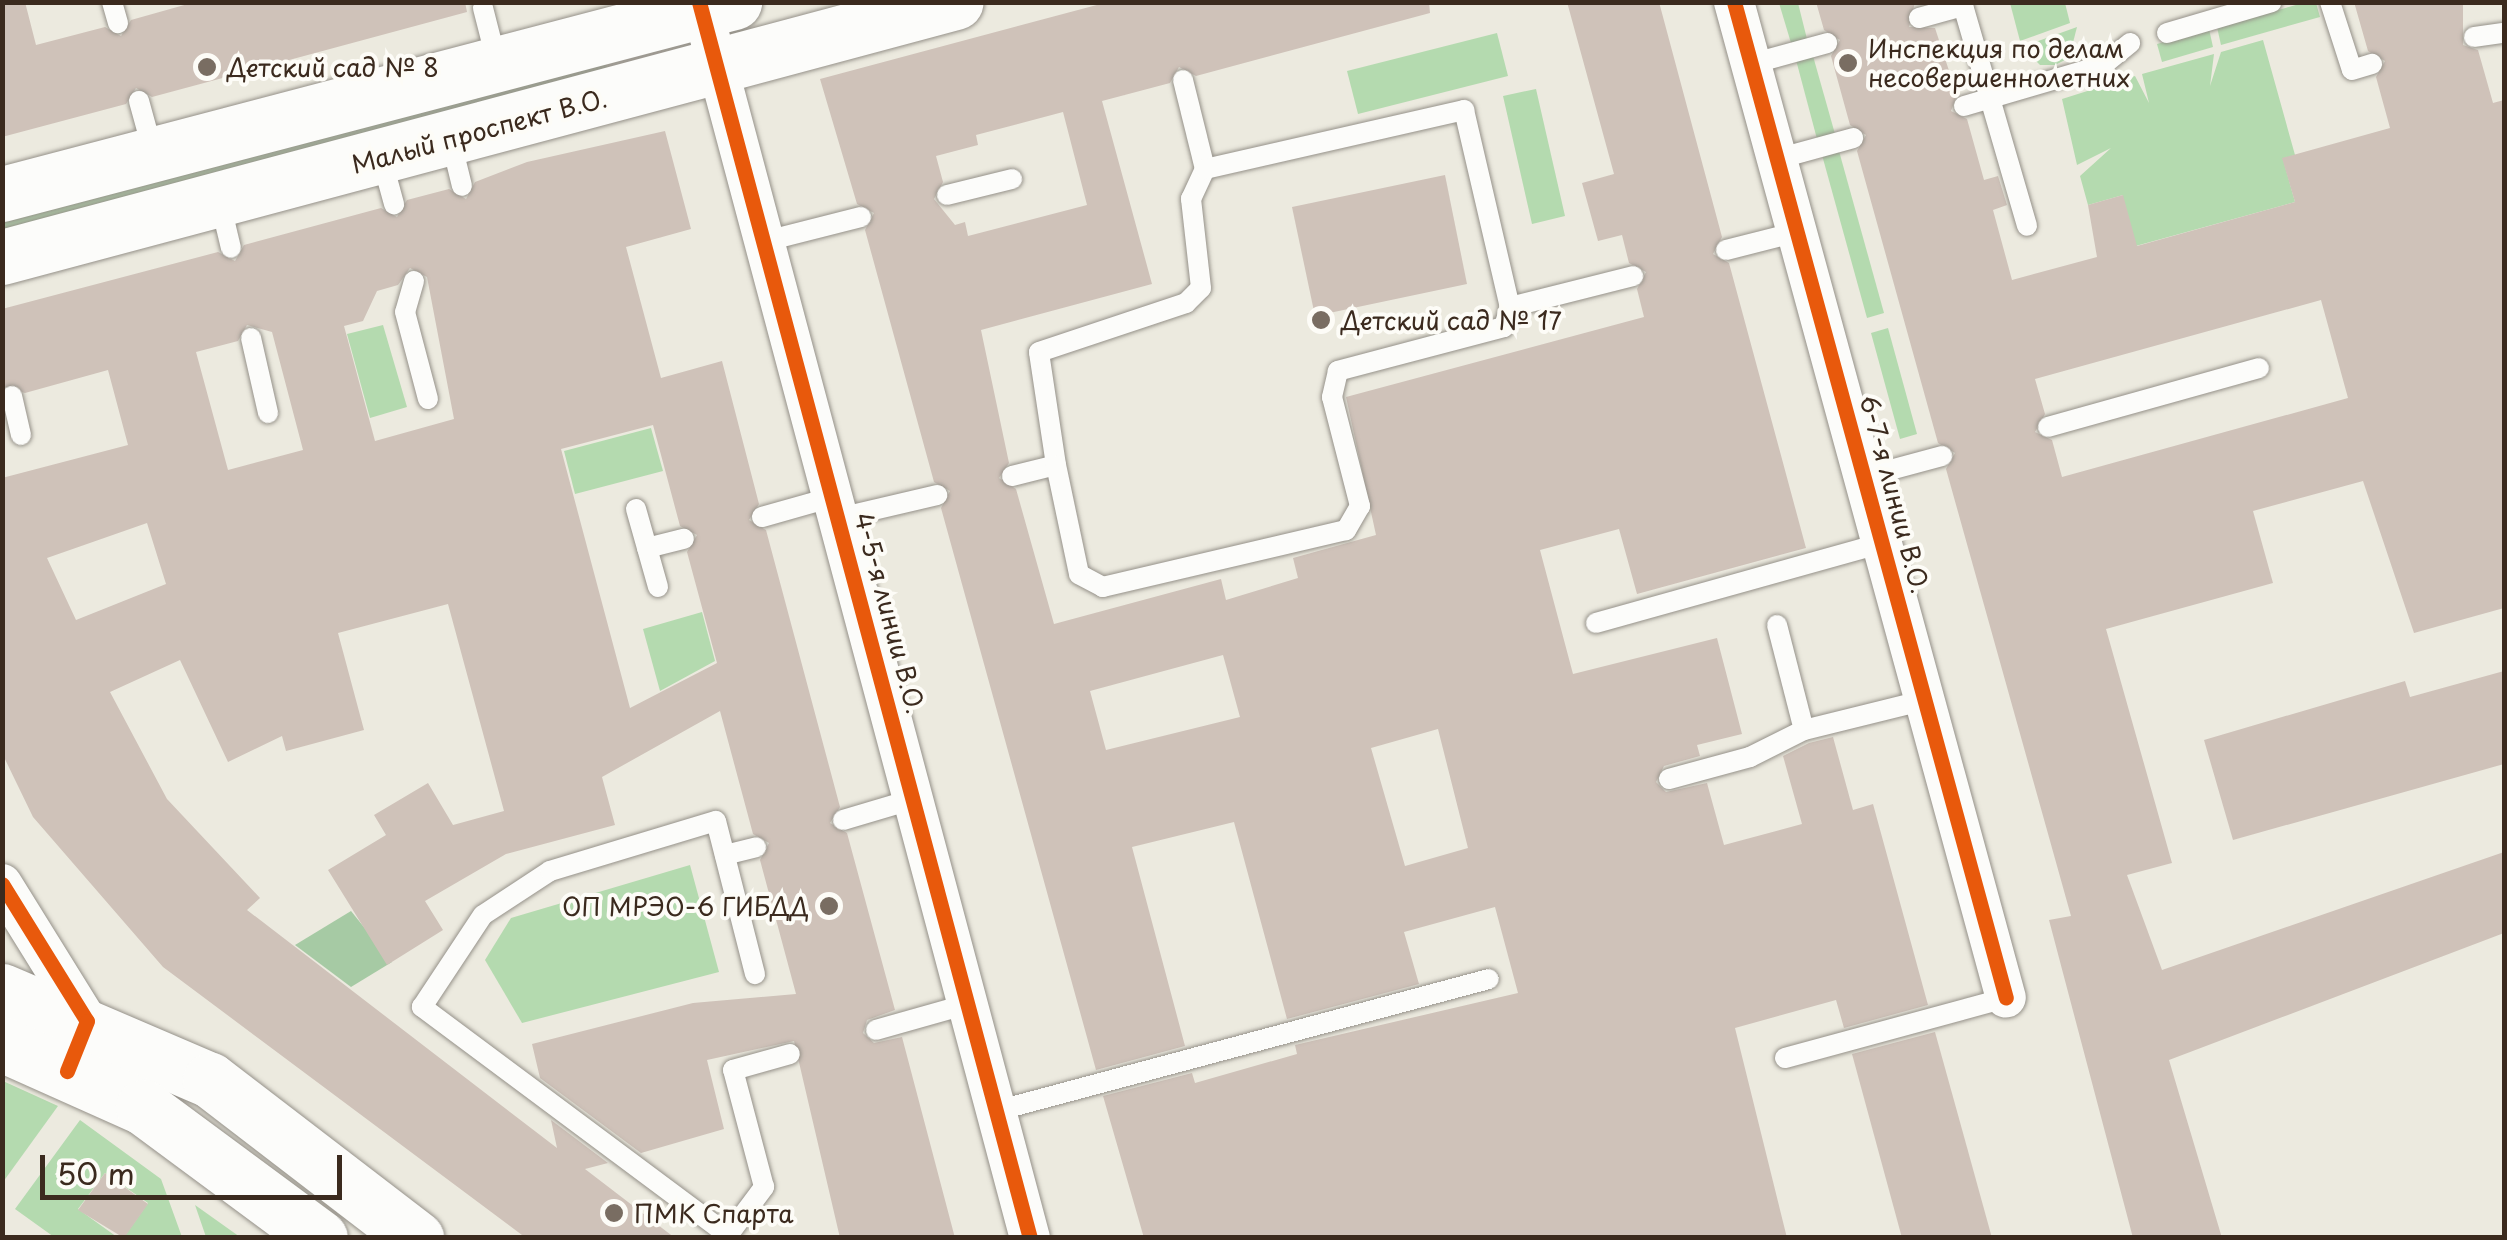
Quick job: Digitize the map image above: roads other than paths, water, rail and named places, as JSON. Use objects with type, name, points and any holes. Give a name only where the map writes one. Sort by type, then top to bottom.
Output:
[{"type":"main road","name":"Малый проспект В.О.","points":[[2,258],[225,224],[387,181],[456,162],[720,68],[956,2]]},
{"type":"main road","points":[[2,194],[712,5]]},
{"type":"main road","points":[[2,992],[87,1021],[210,1080],[416,1238]]},
{"type":"main road","points":[[2,1044],[143,1107],[320,1238]]},
{"type":"street","name":"6-7-я линии В.О.","points":[[1734,2],[2006,998]]},
{"type":"street","name":"4-5-я линии В.О.","points":[[712,5],[720,68],[1030,1238]]},
{"type":"street","points":[[2,884],[87,1021],[67,1071]]},
{"type":"lane","points":[[2167,33],[2209,13],[2272,2]]},
{"type":"lane","points":[[2330,2],[2352,70],[2372,64]]},
{"type":"lane","points":[[1919,18],[1962,4],[2027,226]]},
{"type":"lane","points":[[483,8],[498,64]]},
{"type":"lane","points":[[2474,37],[2504,32]]},
{"type":"lane","points":[[1751,64],[1828,43]]},
{"type":"lane","points":[[1964,106],[2103,65],[2130,43]]},
{"type":"lane","points":[[1183,80],[1206,170],[1191,199],[1201,288],[1186,302],[1039,352],[1056,465],[1079,574],[1103,587],[1346,530],[1360,506],[1332,397],[1338,371],[1504,327],[1510,308],[1464,110],[1206,170]]},
{"type":"lane","points":[[139,100],[154,155]]},
{"type":"lane","points":[[1777,159],[1854,138]]},
{"type":"lane","points":[[947,195],[1012,180]]},
{"type":"lane","points":[[766,241],[861,217]]},
{"type":"lane","points":[[1726,250],[1797,232]]},
{"type":"lane","points":[[1510,308],[1633,276]]},
{"type":"lane","points":[[414,281],[405,312],[428,399]]},
{"type":"lane","points":[[250,338],[268,412]]},
{"type":"lane","points":[[2048,427],[2259,368]]},
{"type":"lane","points":[[12,396],[21,435]]},
{"type":"lane","points":[[1864,477],[1942,456]]},
{"type":"lane","points":[[1012,476],[1056,465]]},
{"type":"lane","points":[[762,516],[937,495]]},
{"type":"lane","points":[[636,508],[658,586]]},
{"type":"lane","points":[[647,548],[684,539]]},
{"type":"lane","points":[[1596,622],[1882,544]]},
{"type":"lane","points":[[1777,625],[1804,730]]},
{"type":"lane","points":[[1670,779],[1750,757],[1804,730],[1925,700]]},
{"type":"lane","points":[[844,820],[914,799]]},
{"type":"lane","points":[[755,974],[716,820],[550,872],[484,915],[422,1007],[727,1236],[764,1187],[733,1070],[790,1054]]},
{"type":"lane","points":[[724,855],[756,847]]},
{"type":"lane","points":[[996,1111],[1489,979]]},
{"type":"lane","points":[[1785,1058],[2006,998]]},
{"type":"lane","points":[[876,1030],[968,1004]]},
{"type":"place","name":"Инспекция по делам несовершеннолетних","points":[[1848,63]]},
{"type":"place","name":"Детский сад № 8","points":[[207,67]]},
{"type":"place","name":"Детский сад № 17","points":[[1321,320]]},
{"type":"place","name":"ОП МРЭО-6 ГИБДД","points":[[829,906]]},
{"type":"place","name":"ПМК Спарта","points":[[614,1213]]}]
